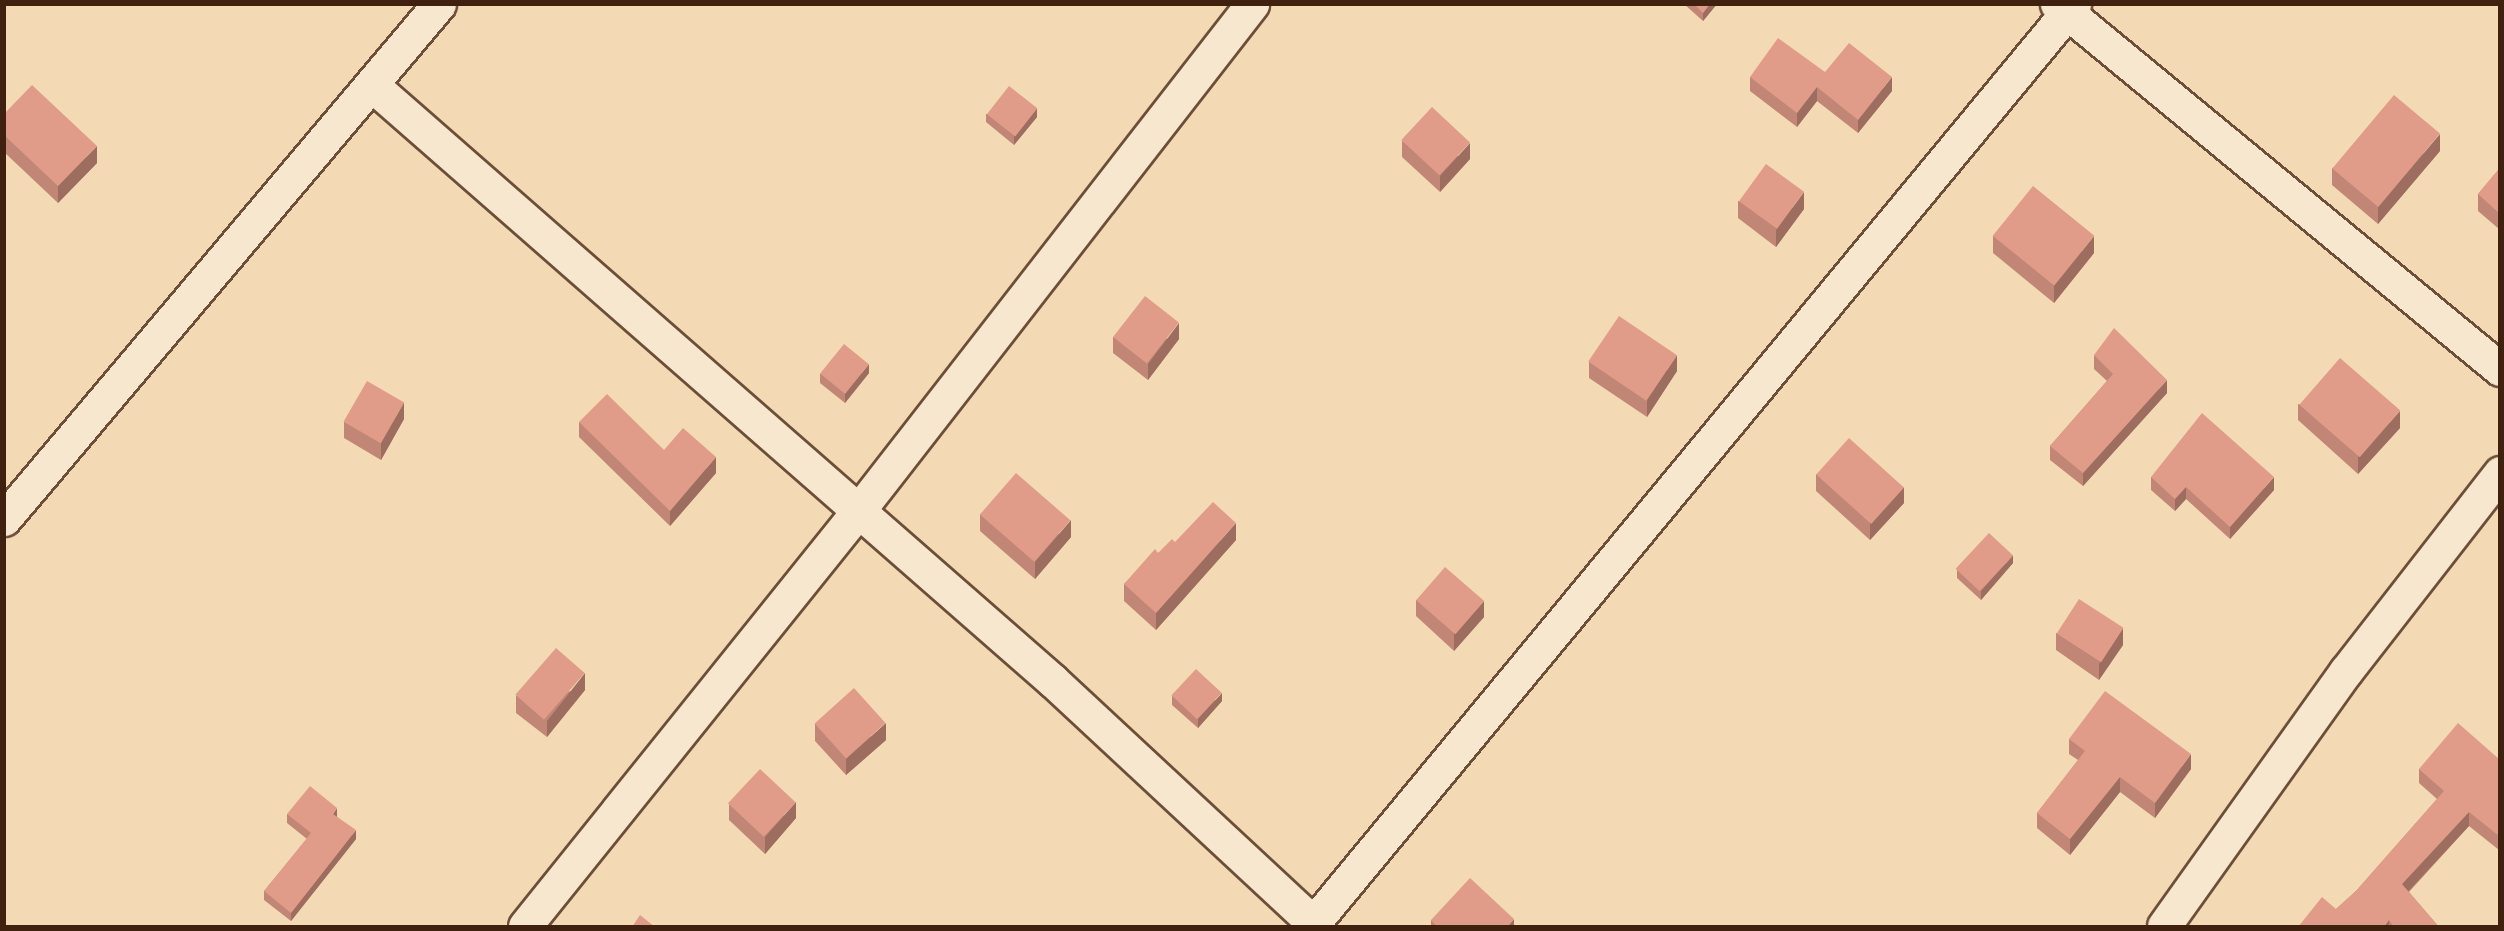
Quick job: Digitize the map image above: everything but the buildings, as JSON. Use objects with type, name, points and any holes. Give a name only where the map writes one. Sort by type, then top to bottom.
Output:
[{"type":"street","points":[[4,519],[439,4]]},
{"type":"street","points":[[525,927],[860,510],[1252,4]]},
{"type":"street","points":[[372,85],[860,510],[1314,925],[2066,8],[2499,369]]},
{"type":"street","points":[[2164,927],[2346,672],[2499,473]]}]
